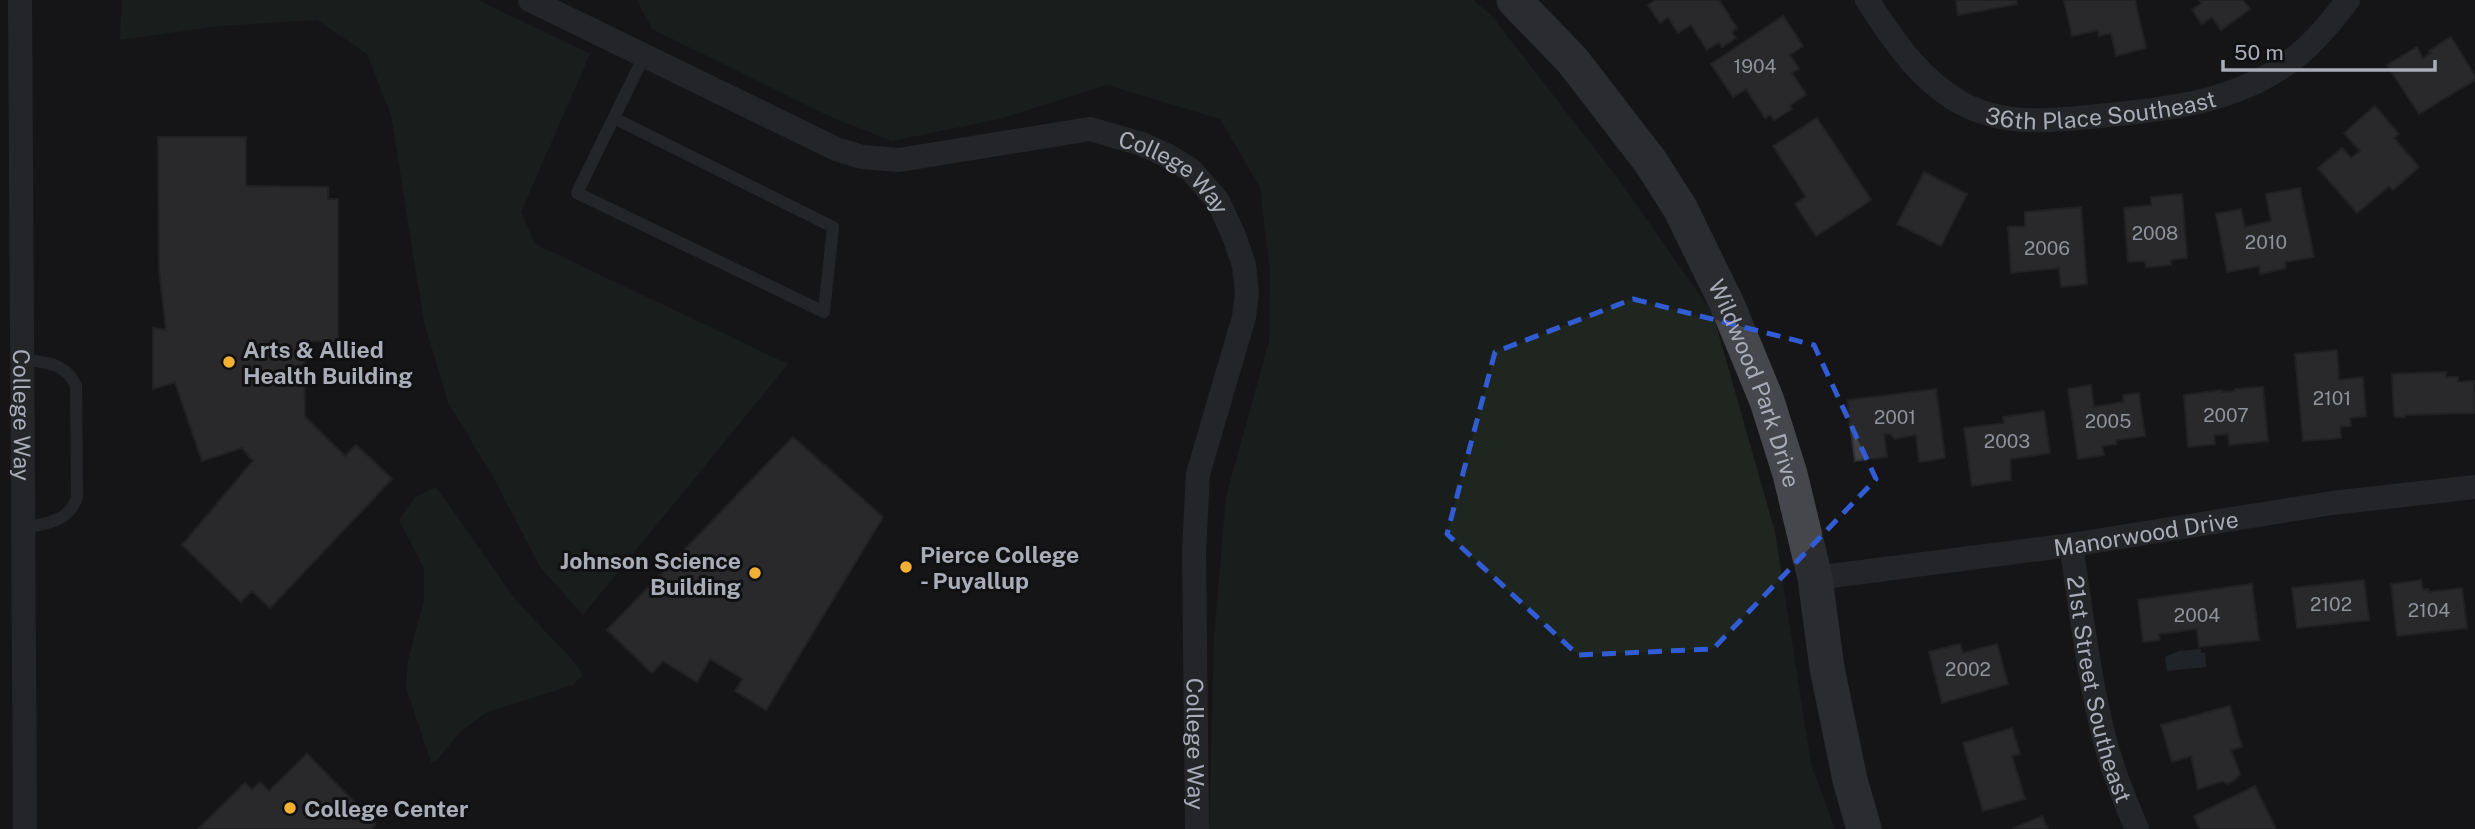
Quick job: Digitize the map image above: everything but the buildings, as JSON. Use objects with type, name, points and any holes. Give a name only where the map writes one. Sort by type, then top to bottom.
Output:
[{"type":"street","name":"College Way","points":[[20,0],[25,829]]},
{"type":"street","name":"College Way","points":[[530,0],[836,149],[862,157],[899,160],[1090,129],[1114,135],[1168,156],[1191,170],[1218,201],[1244,265],[1247,293],[1244,317],[1198,474],[1195,517],[1197,819]]},
{"type":"street","name":"Wildwood Park Drive","points":[[1514,0],[1572,60],[1650,161],[1680,208],[1727,304],[1767,401],[1790,474],[1815,578],[1827,668],[1850,780],[1864,829]]},
{"type":"street","name":"36th Place Southeast","points":[[1867,0],[1889,35],[1916,68],[1937,86],[1963,104],[1986,114],[2037,122],[2162,110],[2200,103],[2226,94],[2255,82],[2286,64],[2321,33],[2348,0]]},
{"type":"street","name":"Manorwood Drive","points":[[1815,578],[2071,545],[2332,503],[2475,487]]},
{"type":"street","name":"21st Street Southeast","points":[[2071,545],[2093,693],[2119,785],[2137,829]]},
{"type":"lane","points":[[614,118],[832,227],[824,312],[577,193],[644,55]]},
{"type":"lane","points":[[23,359],[56,365],[69,371],[76,384],[77,497],[74,507],[65,517],[24,528]]},
{"type":"highlighted area","points":[[1633,299],[1814,345],[1876,479],[1713,649],[1578,655],[1447,534],[1495,352]]},
{"type":"shaded area","points":[[122,0],[478,0],[590,54],[521,212],[535,244],[788,364],[583,615],[540,567],[496,482],[448,402],[424,322],[391,115],[367,54],[317,20],[219,26],[120,40]]},
{"type":"shaded area","points":[[637,0],[1473,0],[1491,15],[1619,180],[1713,314],[1775,532],[1811,764],[1835,829],[1209,829],[1214,637],[1226,497],[1269,341],[1270,271],[1260,187],[1220,119],[1107,85],[999,119],[892,141],[831,117],[652,29]]},
{"type":"shaded area","points":[[436,487],[518,603],[569,656],[583,675],[573,685],[487,712],[461,731],[436,761],[431,762],[406,688],[408,660],[424,600],[424,568],[399,520],[415,497]]},
{"type":"shaded area","points":[[2201,649],[2201,653],[2205,652],[2206,667],[2167,671],[2165,657],[2179,651]]},
{"type":"place","name":"Arts & Allied Health Building","points":[[229,362]]},
{"type":"place","name":"Pierce College - Puyallup","points":[[906,567]]},
{"type":"place","name":"Johnson Science Building","points":[[755,573]]},
{"type":"place","name":"College Center","points":[[290,808]]}]
